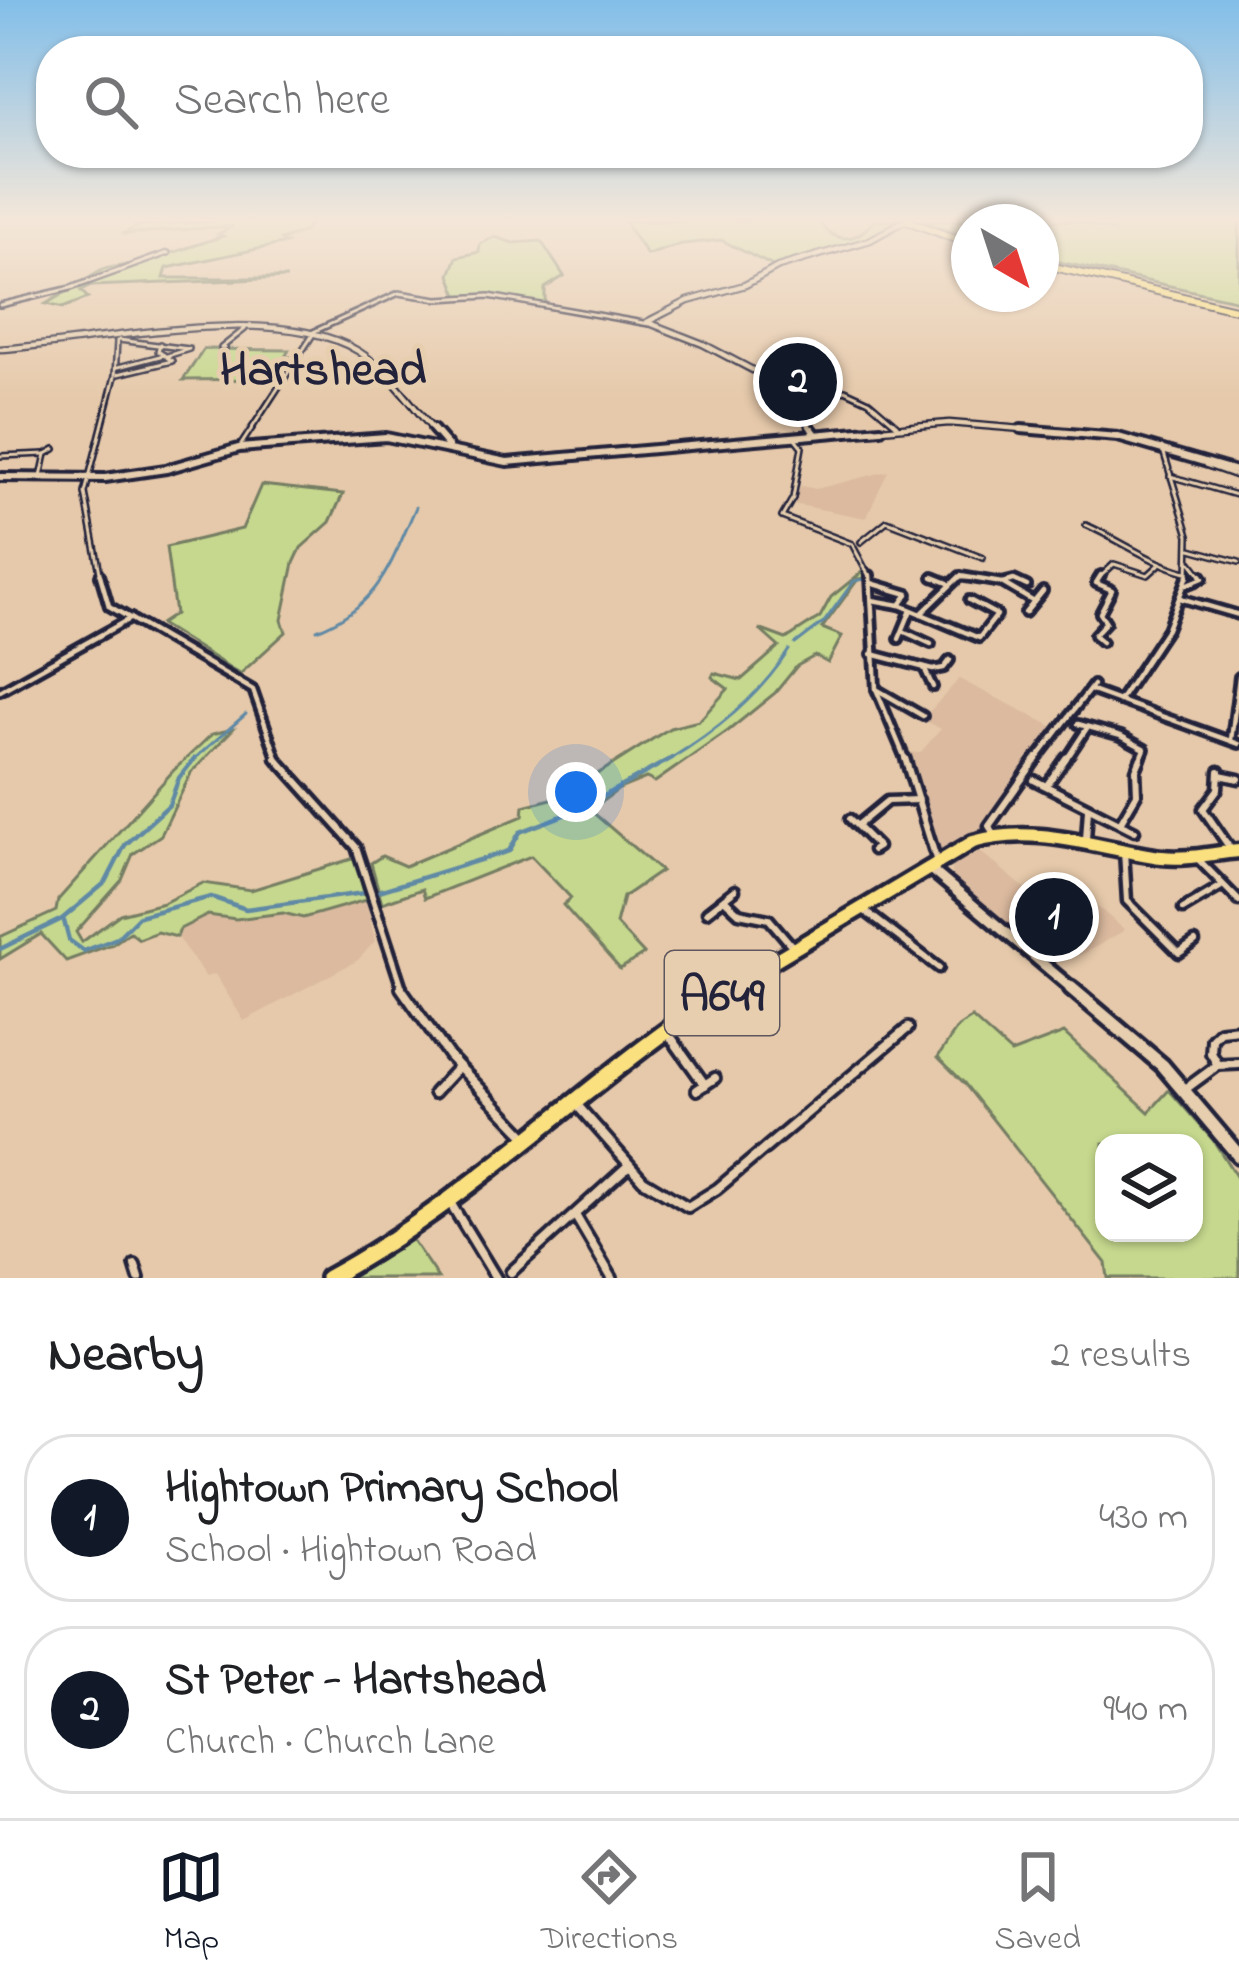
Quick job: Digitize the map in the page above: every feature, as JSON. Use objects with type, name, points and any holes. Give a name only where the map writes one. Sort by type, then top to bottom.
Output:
[{"type":"highway","points":[[1119,281],[1237,309]]},
{"type":"main road","points":[[994,834],[1195,857],[1236,851]]},
{"type":"main road","name":"A649","points":[[328,1278],[393,1243],[573,1100],[792,946],[994,834]]},
{"type":"street","points":[[0,305],[92,281]]},
{"type":"street","points":[[649,322],[688,301],[753,281]]},
{"type":"street","points":[[238,448],[312,333],[399,293],[436,299],[489,296],[649,322],[703,344],[810,400],[845,390],[869,401],[897,425]]},
{"type":"street","points":[[0,350],[118,341],[193,328],[312,333],[363,355],[449,447]]},
{"type":"street","points":[[221,348],[244,329]]},
{"type":"street","points":[[118,341],[189,349],[118,371]]},
{"type":"street","points":[[115,628],[98,572],[86,479],[118,371],[118,341]]},
{"type":"street","points":[[118,371],[173,360],[158,349],[160,344]]},
{"type":"street","points":[[810,400],[808,420],[815,433]]},
{"type":"street","points":[[0,477],[86,479],[166,469],[238,448],[386,437],[507,461],[897,425],[1001,426],[1118,437],[1239,475]]},
{"type":"street","points":[[793,436],[802,447],[794,496],[782,517],[858,545]]},
{"type":"street","points":[[1134,443],[1162,449]]},
{"type":"street","points":[[0,456],[46,454],[55,449]]},
{"type":"street","points":[[1119,701],[1180,598],[1191,549],[1162,449]]},
{"type":"street","points":[[41,477],[46,454]]},
{"type":"street","points":[[1167,476],[1239,496]]},
{"type":"street","points":[[858,545],[887,521],[983,558]]},
{"type":"street","points":[[1086,525],[1144,550],[1159,565],[1186,573]]},
{"type":"street","points":[[858,545],[871,583],[876,689],[920,800],[933,865],[1162,1065],[1239,1156]]},
{"type":"street","points":[[1191,549],[1239,562]]},
{"type":"street","points":[[1184,585],[1203,578],[1189,560]]},
{"type":"street","points":[[1102,642],[1094,635],[1106,622],[1100,613],[1112,590],[1096,583],[1104,569],[1114,564],[1148,575],[1159,565]]},
{"type":"street","points":[[922,614],[948,583],[969,575],[1002,583],[1034,602]]},
{"type":"street","points":[[933,577],[948,583]]},
{"type":"street","points":[[1002,583],[1014,580],[1027,586]]},
{"type":"street","points":[[871,583],[908,594],[900,605]]},
{"type":"street","points":[[1025,613],[1042,591]]},
{"type":"street","points":[[1180,598],[1239,615]]},
{"type":"street","points":[[872,600],[900,605],[980,638],[999,616],[969,600]]},
{"type":"street","points":[[899,639],[911,610]]},
{"type":"street","points":[[113,611],[253,690],[278,764],[301,794],[346,832],[358,849],[390,965],[458,1068],[526,1136]]},
{"type":"street","points":[[0,691],[131,618]]},
{"type":"street","points":[[905,632],[932,644]]},
{"type":"street","points":[[872,654],[923,668],[944,668],[950,660]]},
{"type":"street","points":[[923,668],[933,687]]},
{"type":"street","points":[[994,834],[989,826],[998,810],[1091,688],[1235,742],[1239,676]]},
{"type":"street","points":[[876,689],[923,716]]},
{"type":"street","points":[[1078,724],[1121,736],[1144,749],[1136,770],[1137,794],[1120,823]]},
{"type":"street","points":[[1046,786],[1088,728]]},
{"type":"street","points":[[1236,851],[1204,809],[1218,789],[1219,773],[1239,779]]},
{"type":"street","points":[[1034,780],[1135,831]]},
{"type":"street","points":[[858,825],[887,801],[920,800]]},
{"type":"street","points":[[1087,844],[1088,808]]},
{"type":"street","points":[[850,819],[878,848],[873,850]]},
{"type":"street","points":[[1124,851],[1127,901],[1179,953],[1195,942]]},
{"type":"street","points":[[1195,857],[1239,901]]},
{"type":"street","points":[[1183,909],[1220,887]]},
{"type":"street","points":[[707,912],[735,890]]},
{"type":"street","points":[[724,899],[739,913],[766,916],[792,946]]},
{"type":"street","points":[[861,907],[894,938],[939,968]]},
{"type":"street","points":[[573,1100],[629,1165],[672,1204],[688,1207],[717,1189],[908,1028]]},
{"type":"street","points":[[1239,1029],[1220,1031],[1212,1039],[1211,1053],[1218,1065],[1239,1064]]},
{"type":"street","points":[[667,1031],[701,1088],[715,1078]]},
{"type":"street","points":[[1184,1090],[1218,1065]]},
{"type":"street","points":[[434,1093],[458,1068]]},
{"type":"street","points":[[511,1272],[629,1165]]},
{"type":"street","points":[[448,1199],[496,1278]]},
{"type":"street","points":[[574,1214],[611,1278]]},
{"type":"street","points":[[135,1265],[139,1278]]},
{"type":"shaded area","points":[[888,471],[866,518],[793,504],[801,486],[816,489]]},
{"type":"shaded area","points":[[959,679],[1056,728],[982,832],[942,853],[905,752],[920,753],[941,729],[923,719]]},
{"type":"shaded area","points":[[977,849],[1043,903],[1067,881],[1125,930],[1055,964],[952,878],[951,865]]},
{"type":"shaded area","points":[[366,900],[375,941],[358,960],[244,1021],[215,974],[206,977],[177,937],[180,929],[208,915],[236,919],[283,913],[303,918]]},
{"type":"green space","points":[[85,281],[222,281],[91,286],[81,291],[88,298],[63,308],[46,304]]},
{"type":"green space","points":[[452,281],[557,281],[545,288],[545,304],[458,295]]},
{"type":"green space","points":[[1145,281],[1239,281],[1239,301]]},
{"type":"green space","points":[[204,349],[289,350],[285,357],[295,357],[281,379],[183,380]]},
{"type":"green space","points":[[261,485],[343,494],[330,522],[301,548],[294,563],[282,620],[286,632],[240,674],[160,624],[175,614],[166,547],[242,529]]},
{"type":"green space","points":[[863,571],[865,578],[858,579],[822,628],[842,636],[828,663],[815,656],[797,666],[775,693],[655,782],[646,778],[619,789],[590,810],[661,871],[623,897],[616,924],[644,954],[620,969],[563,905],[571,898],[531,856],[425,898],[422,889],[382,903],[371,863],[382,856],[405,866],[523,816],[524,806],[563,796],[670,728],[699,721],[728,689],[712,677],[714,673],[741,680],[779,647],[759,629],[786,639],[820,617],[831,597]]},
{"type":"green space","points":[[233,729],[191,773],[161,835],[133,854],[122,880],[76,932],[82,942],[120,914],[163,903],[203,883],[251,890],[355,858],[366,900],[303,918],[283,913],[236,919],[208,915],[180,929],[177,937],[157,932],[139,939],[130,932],[113,944],[66,961],[41,934],[0,959],[0,937],[56,911],[58,900],[173,771],[212,734]]},
{"type":"green space","points":[[972,1018],[1011,1053],[1064,1033],[1149,1112],[1169,1090],[1213,1140],[1239,1181],[1239,1278],[1108,1278],[1106,1263],[964,1083],[938,1057],[958,1027]]},
{"type":"green space","points":[[410,1237],[438,1278],[341,1278]]},
{"type":"waterway","points":[[317,630],[369,595],[390,565],[416,507]]},
{"type":"waterway","points":[[795,644],[825,621],[854,581],[865,579]]},
{"type":"waterway","points":[[669,760],[735,712],[789,650]]},
{"type":"waterway","points":[[194,759],[246,714]]},
{"type":"waterway","points":[[0,949],[62,919],[106,882],[125,845],[169,805],[179,778],[194,759]]},
{"type":"waterway","points":[[379,891],[509,851],[520,832],[580,809],[669,760]]},
{"type":"waterway","points":[[64,921],[69,940],[84,951],[117,938],[139,916],[211,897],[246,909],[364,893]]},
{"type":"place","name":"St Peter - Hartshead","points":[[798,382]]},
{"type":"place","name":"Hightown Primary School","points":[[1054,917]]},
{"type":"district","name":"Hartshead","points":[[323,367]]}]
